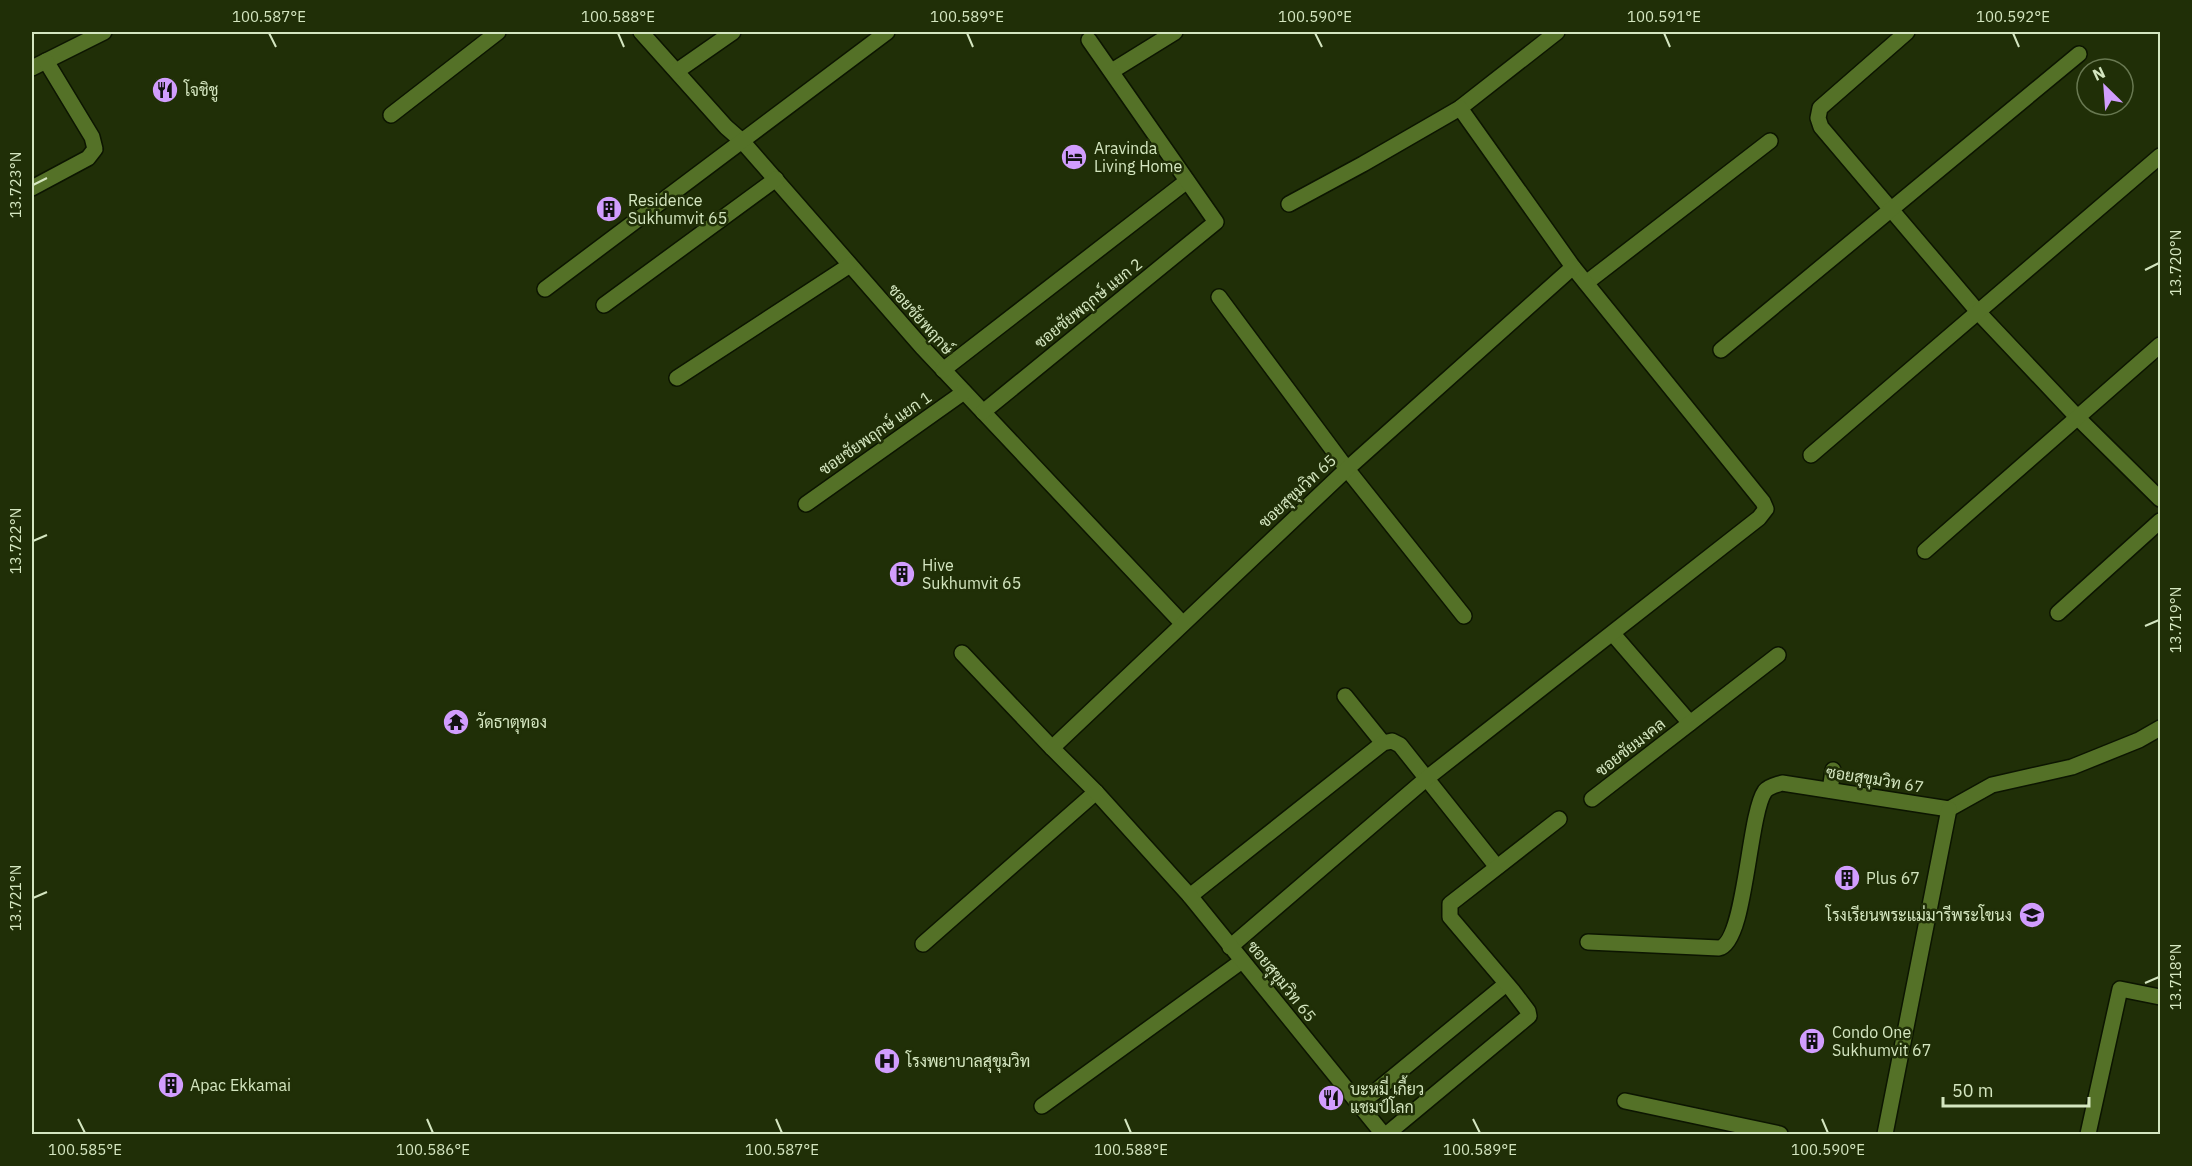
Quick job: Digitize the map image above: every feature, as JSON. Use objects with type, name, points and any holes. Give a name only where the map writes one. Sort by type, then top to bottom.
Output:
[{"type":"street","points":[[32,68],[104,32]]},
{"type":"street","points":[[391,116],[498,32]]},
{"type":"street","name":"ซอยชัยพฤกษ์","points":[[641,32],[726,127],[742,141],[943,370],[1182,623]]},
{"type":"street","points":[[677,72],[733,32]]},
{"type":"street","points":[[545,289],[887,32]]},
{"type":"street","points":[[1112,71],[1175,32]]},
{"type":"street","points":[[1289,204],[1460,108],[1557,32]]},
{"type":"street","points":[[1907,32],[1820,108],[1818,118],[1821,127],[1979,313],[2160,499]]},
{"type":"street","points":[[943,370],[1188,181],[1089,40]]},
{"type":"street","points":[[1721,350],[2079,54]]},
{"type":"street","points":[[32,188],[88,158],[95,149],[92,137],[46,61]]},
{"type":"street","points":[[1230,947],[1427,778],[1759,519],[1766,509],[1763,502],[1573,267],[1460,108]]},
{"type":"street","points":[[1586,283],[1770,141]]},
{"type":"street","points":[[1811,455],[2160,156]]},
{"type":"street","points":[[604,305],[776,180]]},
{"type":"street","name":"ซอยชัยพฤกษ์ แยก 2","points":[[983,412],[1216,222],[1188,181]]},
{"type":"street","points":[[677,378],[850,265]]},
{"type":"street","name":"ซอยสุขุมวิท 65","points":[[1052,748],[1347,469],[1573,267]]},
{"type":"street","points":[[1219,297],[1347,469],[1464,616]]},
{"type":"street","points":[[1925,551],[2160,345]]},
{"type":"street","name":"ซอยชัยพฤกษ์ แยก 1","points":[[806,504],[964,392]]},
{"type":"street","points":[[2058,613],[2160,521]]},
{"type":"street","name":"ซอยชัยมงคล","points":[[1613,634],[1690,723]]},
{"type":"street","name":"ซอยสุขุมวิท 65","points":[[962,653],[1096,792],[1190,896],[1385,1134]]},
{"type":"street","name":"ซอยชัยมงคล","points":[[1592,799],[1778,655]]},
{"type":"street","points":[[1345,696],[1383,743]]},
{"type":"street","points":[[1885,1134],[1949,808],[1992,785],[2072,767],[2139,740],[2160,728]]},
{"type":"street","points":[[1190,896],[1383,743],[1392,741],[1400,745],[1497,867]]},
{"type":"street","points":[[1830,790],[1833,770]]},
{"type":"street","name":"ซอยสุขุมวิท 67","points":[[1588,942],[1723,947],[1731,939],[1759,808],[1765,791],[1771,786],[1782,783],[1949,808]]},
{"type":"street","points":[[923,944],[1096,792]]},
{"type":"street","points":[[1385,1134],[1529,1016],[1528,1011],[1450,917],[1449,910],[1450,904],[1559,819]]},
{"type":"street","points":[[1042,1106],[1242,961]]},
{"type":"street","points":[[1359,1105],[1506,984]]},
{"type":"street","points":[[2088,1134],[2120,989],[2160,997]]},
{"type":"street","points":[[1625,1101],[1780,1134]]},
{"type":"place","name":"โจชิชู","points":[[165,90]]},
{"type":"place","name":"Aravinda Living Home","points":[[1074,157]]},
{"type":"place","name":"Residence Sukhumvit 65","points":[[609,209]]},
{"type":"place","name":"Hive Sukhumvit 65","points":[[902,574]]},
{"type":"place","name":"วัดธาตุทอง","points":[[456,722]]},
{"type":"place","name":"Plus 67","points":[[1847,878]]},
{"type":"place","name":"โรงเรียนพระแม่มารีพระโขนง","points":[[2032,915]]},
{"type":"place","name":"Condo One Sukhumvit 67","points":[[1812,1041]]},
{"type":"place","name":"โรงพยาบาลสุขุมวิท","points":[[887,1061]]},
{"type":"place","name":"Apac Ekkamai","points":[[171,1085]]},
{"type":"place","name":"บะหมี่ เกี้ยว แชมป์โลก","points":[[1331,1098]]}]
